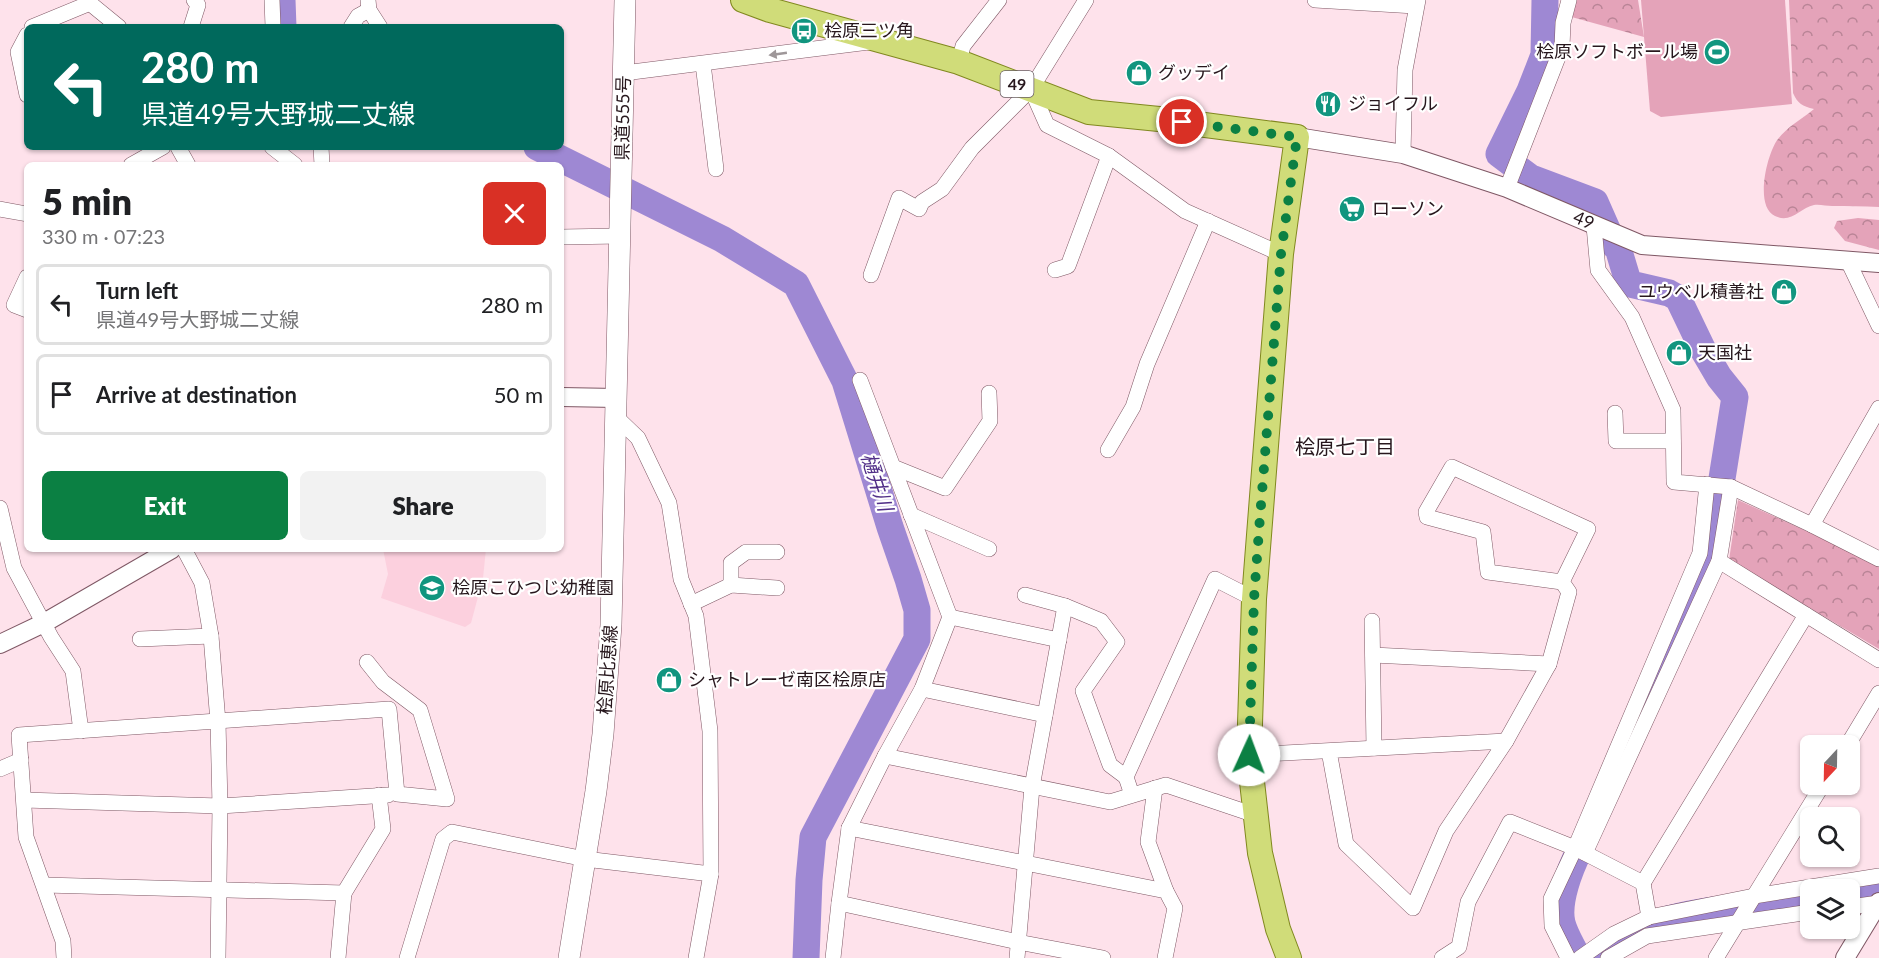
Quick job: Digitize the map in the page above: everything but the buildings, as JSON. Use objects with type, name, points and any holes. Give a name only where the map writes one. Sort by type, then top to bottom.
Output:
[{"type":"main road","name":"県道555号","points":[[620,236],[625,0]]},
{"type":"main road","name":"49","points":[[743,0],[770,10],[959,62],[1089,112],[1297,137]]},
{"type":"main road","points":[[1288,958],[1278,929],[1260,853],[1249,755],[1254,599],[1281,254],[1297,137]]},
{"type":"main road","name":"桧原比恵線","points":[[569,958],[603,734],[609,657],[620,236]]},
{"type":"street","points":[[191,24],[198,5],[194,0]]},
{"type":"street","points":[[272,0],[273,24]]},
{"type":"street","points":[[959,62],[963,46],[999,0]]},
{"type":"street","points":[[871,275],[899,198],[919,209],[922,202],[942,189],[972,148],[1031,89],[1086,0]]},
{"type":"street","points":[[1315,0],[1417,3],[1405,70],[1403,154]]},
{"type":"street","points":[[1507,188],[1562,47],[1563,23],[1569,0]]},
{"type":"street","points":[[39,24],[88,2],[115,24]]},
{"type":"street","points":[[353,24],[368,5],[378,24]]},
{"type":"street","points":[[624,73],[878,40]]},
{"type":"street","points":[[24,41],[18,52],[24,81]]},
{"type":"street","points":[[703,64],[716,170]]},
{"type":"street","points":[[1031,89],[1047,125],[1109,156],[1185,211],[1281,254]]},
{"type":"street","name":"49","points":[[1297,137],[1403,154],[1507,188],[1642,245],[1879,263]]},
{"type":"street","points":[[136,162],[158,150]]},
{"type":"street","points":[[276,150],[291,162]]},
{"type":"street","points":[[1055,270],[1068,266],[1109,156]]},
{"type":"street","points":[[0,209],[24,213]]},
{"type":"street","points":[[1108,450],[1133,407],[1147,364],[1208,221]]},
{"type":"street","points":[[1596,226],[1598,270],[1632,317],[1673,410],[1674,482],[1731,487],[1879,560]]},
{"type":"street","points":[[564,237],[620,236]]},
{"type":"street","points":[[1848,261],[1879,326]]},
{"type":"street","points":[[24,283],[14,305],[24,309]]},
{"type":"street","points":[[833,958],[849,828],[922,689],[950,617],[860,380]]},
{"type":"street","points":[[893,467],[945,488],[990,421],[989,393]]},
{"type":"street","points":[[564,398],[615,407],[638,438],[669,503],[681,579],[696,616],[710,731],[711,874],[696,958]]},
{"type":"street","points":[[1812,525],[1879,408]]},
{"type":"street","points":[[1615,413],[1616,441],[1673,441]]},
{"type":"street","points":[[1329,751],[1346,844],[1413,908],[1446,831],[1506,741],[1549,664],[1569,592],[1562,582],[1488,572],[1483,531],[1427,517],[1426,512],[1452,467],[1588,529],[1562,582]]},
{"type":"street","points":[[1580,851],[1700,553],[1710,484]]},
{"type":"street","points":[[1568,958],[1552,926],[1551,899],[1580,851],[1719,561],[1731,487]]},
{"type":"street","points":[[0,508],[14,568],[51,637],[73,671],[81,731]]},
{"type":"street","points":[[911,516],[989,549]]},
{"type":"street","points":[[0,644],[44,623],[167,552]]},
{"type":"street","points":[[186,552],[202,583],[211,636],[218,722],[220,806],[218,958]]},
{"type":"street","points":[[731,585],[731,563],[746,552],[777,552]]},
{"type":"street","points":[[1719,561],[1879,660]]},
{"type":"street","points":[[1125,777],[1215,579],[1254,599]]},
{"type":"street","points":[[691,604],[731,585],[777,588]]},
{"type":"street","points":[[1025,595],[1065,606],[1101,621],[1117,642],[1083,691],[1110,765],[1125,777],[1132,795]]},
{"type":"street","points":[[1017,958],[1032,787],[1065,606]]},
{"type":"street","points":[[1649,917],[1643,883],[1806,615]]},
{"type":"street","points":[[950,617],[1059,640]]},
{"type":"street","points":[[1372,621],[1374,748]]},
{"type":"street","points":[[140,639],[211,636]]},
{"type":"street","points":[[1373,655],[1549,664]]},
{"type":"street","points":[[24,800],[220,806],[397,794],[447,799],[420,710],[383,682],[367,662]]},
{"type":"street","points":[[922,689],[1045,715]]},
{"type":"street","points":[[1854,735],[1879,693]]},
{"type":"street","points":[[64,958],[63,941],[26,837],[19,735],[389,709],[397,794]]},
{"type":"street","points":[[1249,755],[1506,741]]},
{"type":"street","points":[[885,756],[1110,802],[1166,785],[1255,815]]},
{"type":"street","points":[[0,769],[21,759]]},
{"type":"street","points":[[1155,788],[1148,842],[1166,891],[1175,908],[1165,958]]},
{"type":"street","points":[[338,958],[344,893],[383,829],[380,795]]},
{"type":"street","points":[[1716,958],[1816,795]]},
{"type":"street","points":[[1442,958],[1459,946],[1468,902],[1510,822],[1580,851],[1643,883]]},
{"type":"street","points":[[849,828],[1166,891]]},
{"type":"street","points":[[407,958],[443,839],[452,832],[585,860],[711,874]]},
{"type":"street","points":[[1582,957],[1614,934],[1649,917],[1879,876]]},
{"type":"street","points":[[44,885],[344,893]]},
{"type":"street","points":[[839,903],[1103,958]]},
{"type":"street","points":[[1860,906],[1879,903]]},
{"type":"street","points":[[1845,958],[1879,903]]},
{"type":"street","points":[[1608,958],[1647,936],[1741,918],[1800,913]]},
{"type":"shaded area","name":"桧原こひつじ幼稚園","points":[[384,552],[486,552],[483,578],[471,623],[465,627],[381,598],[388,574]]},
{"type":"green space","points":[[1573,0],[1638,0],[1644,37],[1568,16]]},
{"type":"green space","name":"桧原ソフトボール場","points":[[1641,0],[1785,0],[1792,104],[1661,117],[1650,111]]},
{"type":"green space","points":[[1789,0],[1879,0],[1879,207],[1816,205],[1791,217],[1781,218],[1769,211],[1765,202],[1764,179],[1774,146],[1786,131],[1814,109],[1801,104],[1793,93]]},
{"type":"green space","points":[[1858,218],[1879,220],[1879,250],[1845,241],[1834,228],[1837,221]]},
{"type":"green space","points":[[1738,500],[1879,566],[1879,649],[1729,560]]},
{"type":"waterway","name":"樋井川","points":[[282,0],[283,24]]},
{"type":"waterway","points":[[1545,0],[1544,55],[1530,91],[1499,154],[1531,178],[1595,202],[1614,245],[1618,248],[1627,278],[1626,283],[1669,293],[1678,298],[1702,348],[1719,377],[1735,397],[1709,560],[1671,651],[1630,733]]},
{"type":"waterway","name":"樋井川","points":[[543,150],[722,239],[796,284],[845,381],[917,610],[917,639],[813,837],[806,958]]},
{"type":"waterway","points":[[1578,958],[1562,923],[1561,905],[1565,886],[1579,851]]},
{"type":"waterway","points":[[1860,889],[1879,884]]},
{"type":"waterway","points":[[1595,958],[1630,936],[1668,919],[1721,909],[1800,900]]},
{"type":"place","name":"桧原三ツ角","points":[[804,31]]},
{"type":"place","name":"桧原ソフトボール場","points":[[1717,52]]},
{"type":"place","name":"グッデイ","points":[[1139,73]]},
{"type":"place","name":"ジョイフル","points":[[1328,104]]},
{"type":"place","name":"ローソン","points":[[1352,209]]},
{"type":"place","name":"ユウベル積善社","points":[[1784,292]]},
{"type":"place","name":"天国社","points":[[1679,353]]},
{"type":"place","name":"桧原こひつじ幼稚園","points":[[432,588]]},
{"type":"place","name":"シャトレーゼ南区桧原店","points":[[669,680]]},
{"type":"district","name":"桧原七丁目","points":[[1345,447]]},
{"type":"route","points":[[1182,122],[1297,137],[1281,254],[1259,530],[1254,599],[1249,755]]}]
